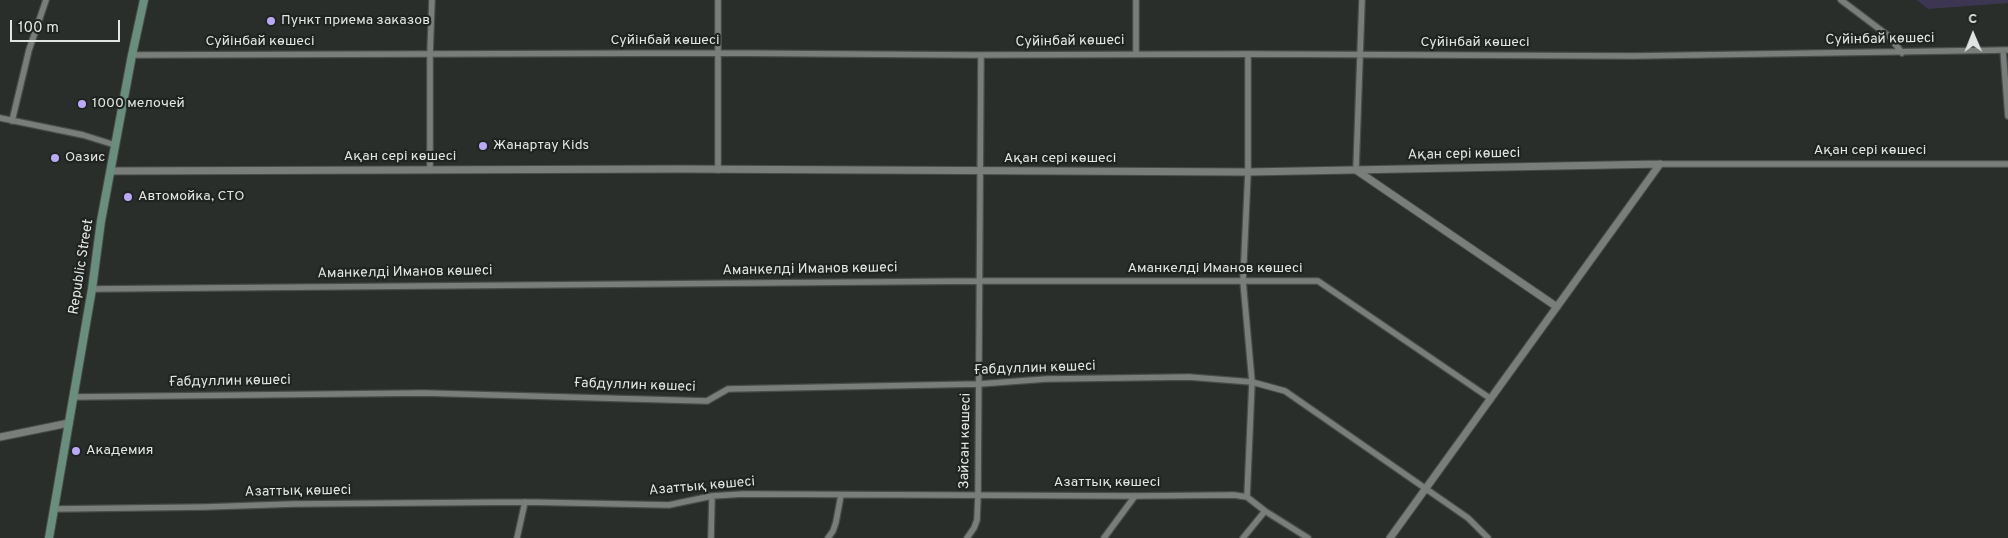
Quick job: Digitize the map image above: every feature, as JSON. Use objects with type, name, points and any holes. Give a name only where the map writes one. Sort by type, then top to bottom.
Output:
[{"type":"main road","name":"Republic Street","points":[[49,538],[92,289],[101,220],[144,0]]},
{"type":"street","points":[[12,120],[29,50],[46,0]]},
{"type":"street","points":[[430,169],[432,0]]},
{"type":"street","points":[[718,0],[718,170]]},
{"type":"street","points":[[1136,0],[1136,54]]},
{"type":"street","points":[[1362,0],[1356,170],[1557,307]]},
{"type":"street","points":[[1841,0],[1890,37],[1902,53]]},
{"type":"street","points":[[2005,50],[2008,116]]},
{"type":"street","name":"Суйінбай көшесі","points":[[132,55],[718,53],[1633,56],[2005,50]]},
{"type":"street","points":[[1248,54],[1248,172],[1243,281],[1252,382],[1247,497],[1265,511],[1308,538]]},
{"type":"street","name":"Зайсан көшесі","points":[[967,538],[977,520],[978,495],[981,55]]},
{"type":"street","points":[[0,118],[83,135],[115,145]]},
{"type":"street","points":[[1390,538],[1660,164]]},
{"type":"street","name":"Ақан сері көшесі","points":[[111,171],[430,169],[1248,172],[1660,164],[2008,164]]},
{"type":"street","name":"Аманкелді Иманов көшесі","points":[[92,289],[978,281],[1318,281],[1491,399]]},
{"type":"street","name":"Ғабдуллин көшесі","points":[[73,397],[424,393],[707,401],[728,389],[979,384],[1046,379],[1189,377],[1252,382],[1286,392],[1468,518],[1488,538]]},
{"type":"street","points":[[0,437],[69,423]]},
{"type":"street","name":"Азаттық көшесі","points":[[54,509],[525,502],[669,505],[712,496],[743,494],[1234,495],[1247,497]]},
{"type":"street","points":[[828,538],[836,522],[841,495]]},
{"type":"street","points":[[711,538],[712,496]]},
{"type":"street","points":[[1104,538],[1135,496]]},
{"type":"street","points":[[517,538],[525,502]]},
{"type":"street","points":[[1243,538],[1265,511]]},
{"type":"shaded area","points":[[1917,0],[2008,0],[2008,3],[1928,9]]},
{"type":"place","name":"Пункт приема заказов","points":[[271,21]]},
{"type":"place","name":"1000 мелочей","points":[[82,104]]},
{"type":"place","name":"Жанартау Kids","points":[[483,146]]},
{"type":"place","name":"Оазис","points":[[55,158]]},
{"type":"place","name":"Автомойка, СТО","points":[[128,197]]},
{"type":"place","name":"Академия","points":[[76,451]]}]
